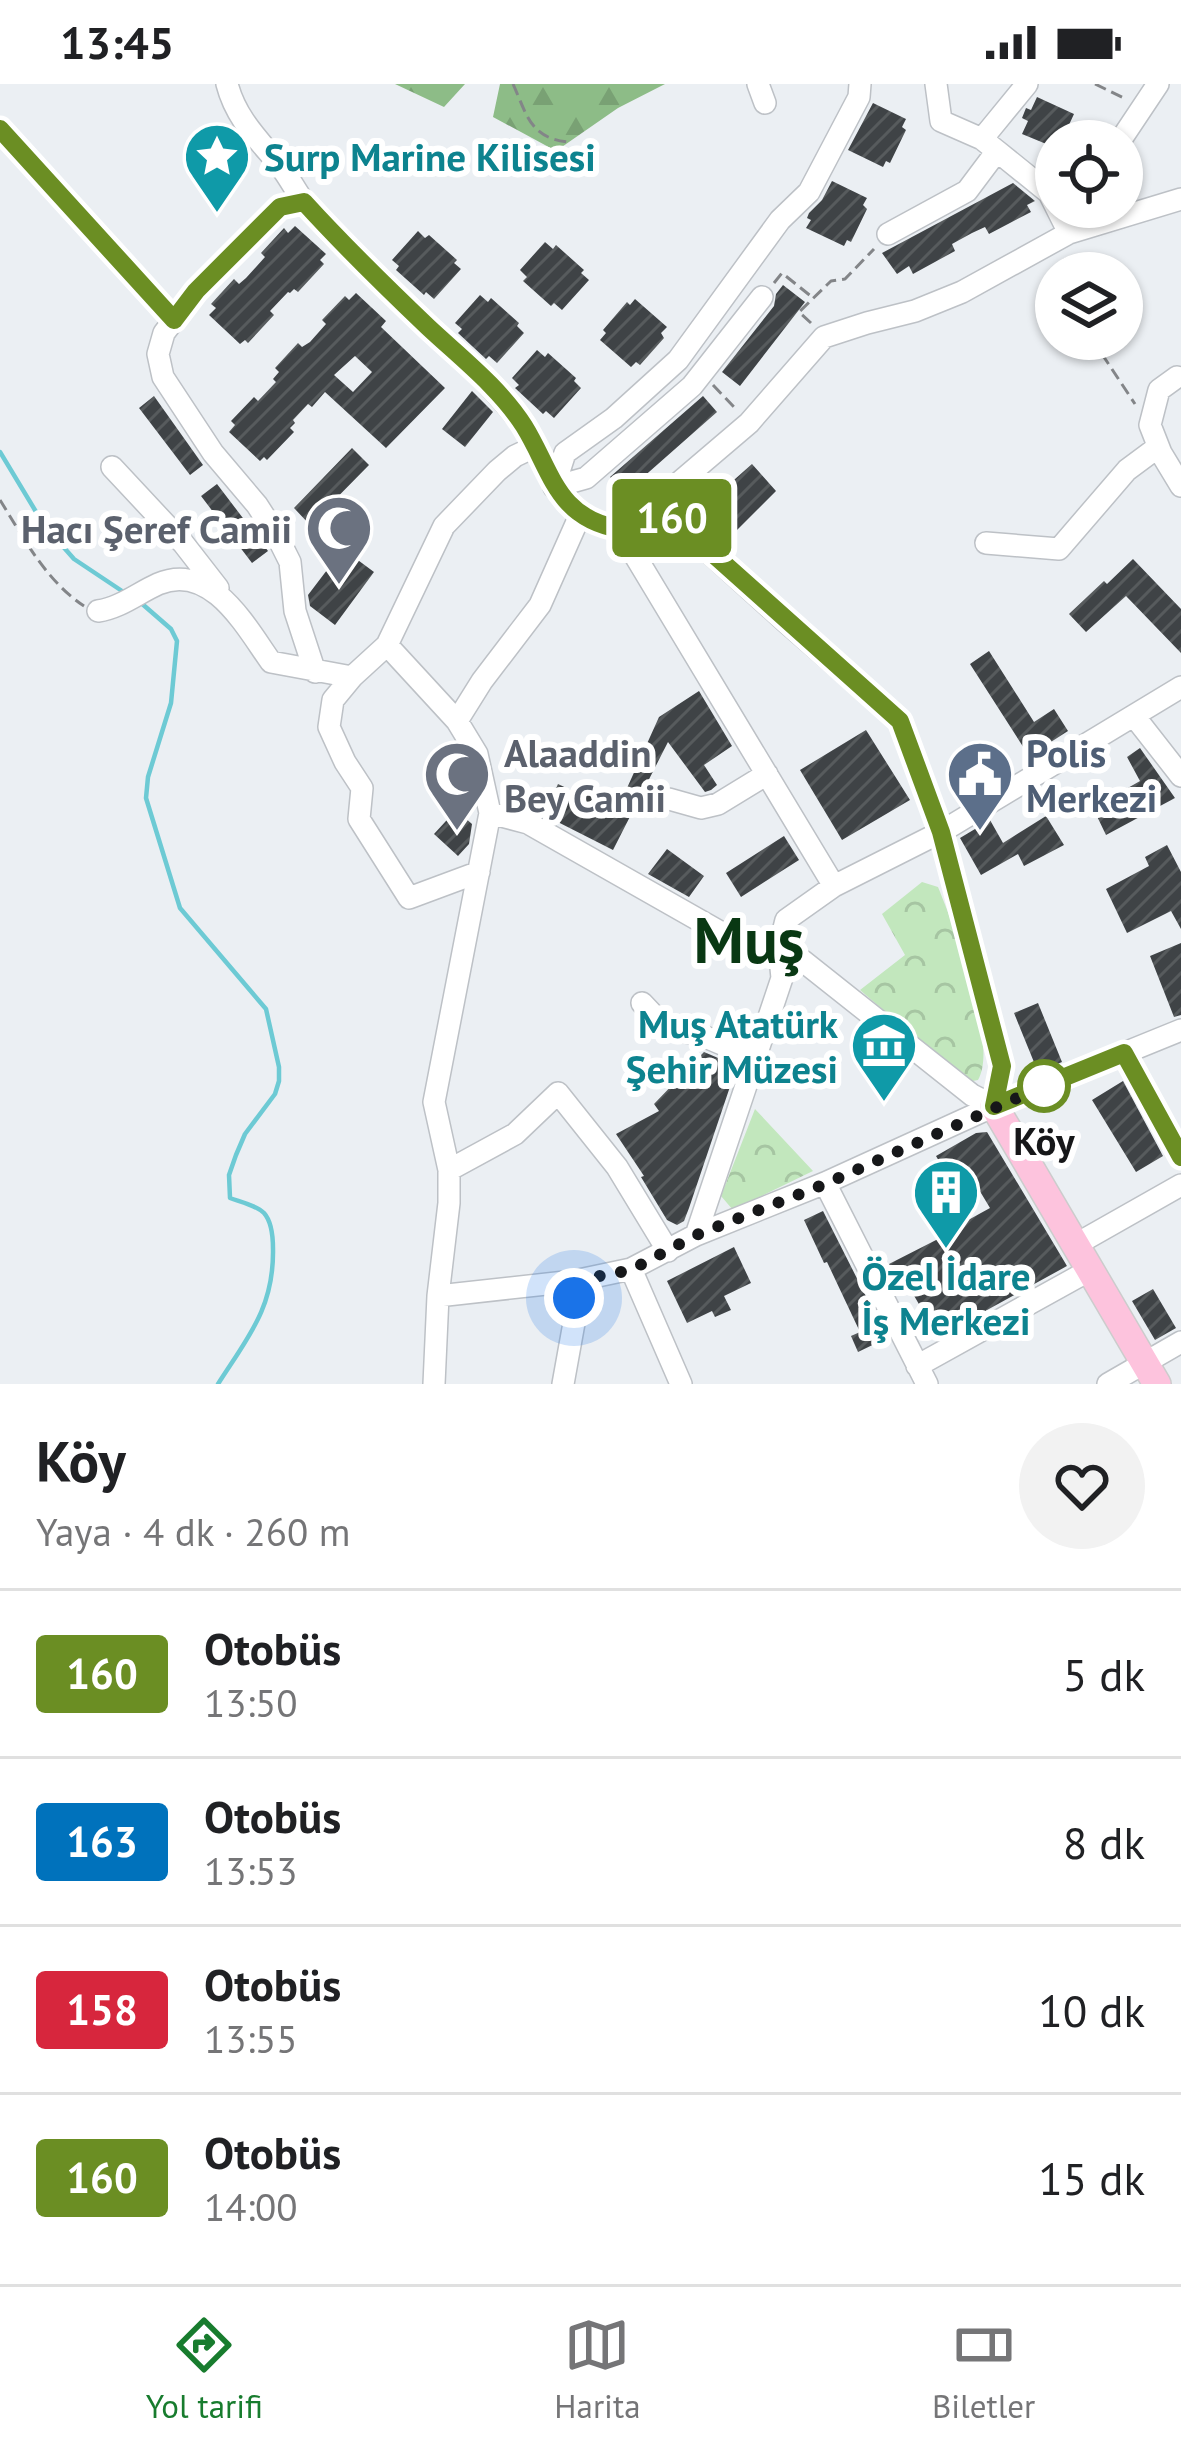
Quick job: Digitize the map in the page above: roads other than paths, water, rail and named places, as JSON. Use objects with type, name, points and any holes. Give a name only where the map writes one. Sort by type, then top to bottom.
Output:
[{"type":"main road","points":[[994,1106],[1151,1373]]},
{"type":"street","points":[[227,84],[234,108],[304,202],[523,424],[554,488],[581,513],[620,529],[835,886]]},
{"type":"street","points":[[936,84],[941,121],[989,145],[1035,182]]},
{"type":"street","points":[[888,235],[967,191],[1027,84]]},
{"type":"street","points":[[1135,120],[1158,84]]},
{"type":"street","points":[[554,488],[565,453],[614,418],[678,360],[780,220],[809,193],[861,88]]},
{"type":"street","points":[[0,129],[174,320]]},
{"type":"street","points":[[1143,211],[1181,199]]},
{"type":"street","points":[[304,202],[280,207],[196,291],[164,333],[158,354],[163,377],[213,453],[257,505],[290,562],[295,611],[316,672]]},
{"type":"street","points":[[620,529],[749,423],[824,337],[962,292],[1059,228]]},
{"type":"street","points":[[554,488],[586,478],[692,386],[762,296]]},
{"type":"street","points":[[986,543],[1059,549],[1154,436],[1159,391],[1177,377]]},
{"type":"street","points":[[1154,436],[1181,486]]},
{"type":"street","points":[[479,872],[409,898],[359,819],[362,788],[329,728],[333,700],[387,645],[445,526],[497,471],[534,447]]},
{"type":"street","points":[[112,467],[183,543],[272,662],[352,676]]},
{"type":"street","points":[[655,502],[900,721],[941,832],[1002,1066],[994,1106]]},
{"type":"street","points":[[458,721],[539,605],[581,513]]},
{"type":"street","points":[[104,610],[160,583],[187,578],[214,592],[236,613]]},
{"type":"street","points":[[387,645],[458,721],[476,754],[490,813],[434,1102],[449,1170],[434,1384]]},
{"type":"street","points":[[696,1235],[782,978],[779,948],[786,920],[835,886],[941,832],[1181,687]]},
{"type":"street","points":[[1134,716],[1181,776]]},
{"type":"street","points":[[669,799],[701,808],[718,804],[767,774]]},
{"type":"street","points":[[490,813],[528,823],[741,944],[779,948],[803,961],[972,1095],[994,1106]]},
{"type":"street","points":[[642,1003],[675,1031],[695,1033],[755,1058]]},
{"type":"street","points":[[438,1296],[631,1270],[696,1235],[1181,1030]]},
{"type":"street","points":[[1124,1053],[1181,1157]]},
{"type":"street","points":[[449,1170],[515,1134],[558,1093],[617,1167],[668,1251]]},
{"type":"street","points":[[825,1184],[922,1375],[1090,1270]]},
{"type":"street","points":[[1076,1245],[1181,1185]]},
{"type":"street","points":[[631,1270],[681,1384]]},
{"type":"street","points":[[563,1384],[574,1323],[574,1281]]},
{"type":"street","points":[[1108,1384],[1151,1373],[1181,1342]]},
{"type":"waterway","points":[[0,452],[44,525],[74,559],[125,593]]},
{"type":"waterway","points":[[140,602],[171,629],[177,641],[171,703],[146,798],[180,908],[266,1009],[279,1067],[275,1094],[245,1134],[229,1175],[230,1198],[261,1210],[270,1225],[269,1288],[257,1321],[218,1384]]},
{"type":"place","name":"Surp Marine Kilisesi","points":[[217,215]]},
{"type":"place","name":"Hacı Şeref Camii","points":[[339,587]]},
{"type":"place","name":"Alaaddin Bey Camii","points":[[457,833]]},
{"type":"place","name":"Polis Merkezi","points":[[980,833]]},
{"type":"place","name":"Köy","points":[[1044,1086]]},
{"type":"place","name":"Muş Atatürk Şehir Müzesi","points":[[884,1104]]},
{"type":"place","name":"Özel İdare İş Merkezi","points":[[946,1251]]},
{"type":"district","name":"Muş","points":[[749,939]]}]
